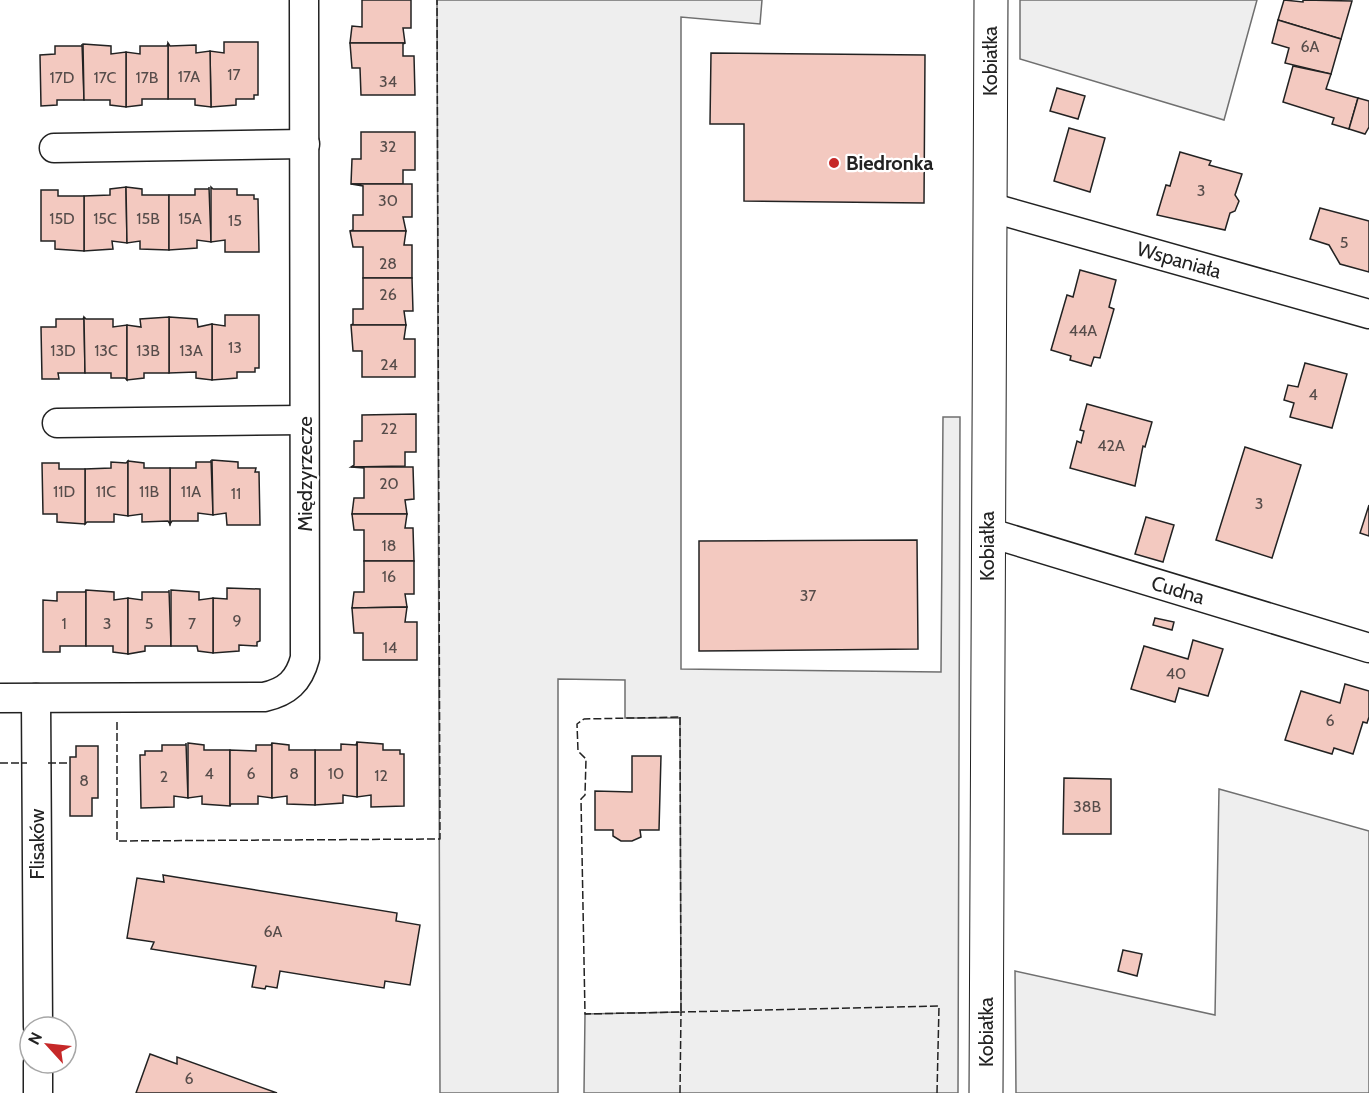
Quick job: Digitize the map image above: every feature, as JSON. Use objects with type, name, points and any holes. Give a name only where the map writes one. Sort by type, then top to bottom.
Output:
[{"type":"street","name":"Międzyrzecze","points":[[36,698],[264,697],[278,694],[291,685],[301,673],[305,658],[304,0]]},
{"type":"street","name":"Kobiałka","points":[[986,1093],[990,0]]},
{"type":"street","points":[[54,148],[305,144]]},
{"type":"street","name":"Wspaniała","points":[[989,207],[1369,314]]},
{"type":"street","points":[[57,423],[304,420]]},
{"type":"street","name":"Cudna","points":[[987,532],[1369,648]]},
{"type":"street","points":[[0,698],[36,698]]},
{"type":"street","name":"Flisaków","points":[[36,698],[38,1015]]},
{"type":"street","points":[[38,1075],[38,1093]]},
{"type":"shaded area","points":[[437,0],[762,0],[760,24],[681,17],[681,669],[941,672],[943,417],[960,417],[958,1093],[584,1093],[585,1014],[681,1012],[680,718],[625,718],[625,680],[558,679],[558,1093],[440,1093]]},
{"type":"shaded area","points":[[1020,0],[1257,0],[1224,120],[1020,59]]},
{"type":"shaded area","points":[[1219,789],[1369,831],[1369,1093],[1016,1093],[1015,971],[1215,1015]]},
{"type":"building","points":[[362,0],[411,0],[411,28],[403,28],[405,43],[350,43],[352,26],[362,27]]},
{"type":"building","points":[[1284,0],[1352,1],[1341,39],[1278,20]]},
{"type":"building","points":[[1278,20],[1341,39],[1331,74],[1285,63],[1289,48],[1272,43]]},
{"type":"building","points":[[224,42],[258,42],[258,95],[254,95],[254,99],[236,99],[236,105],[211,107],[210,51],[224,53]]},
{"type":"building","points":[[168,43],[170,46],[196,45],[196,53],[210,51],[211,107],[195,105],[195,99],[168,99]]},
{"type":"building","points":[[168,43],[168,99],[142,99],[142,105],[126,107],[126,52],[140,54],[140,46],[167,46]]},
{"type":"building","points":[[350,43],[405,43],[403,44],[403,56],[414,56],[415,95],[361,95],[360,68],[352,68]]},
{"type":"building","points":[[82,44],[84,100],[57,100],[57,105],[41,106],[40,55],[55,54],[55,46],[82,46]]},
{"type":"building","points":[[83,44],[111,46],[111,54],[126,52],[126,107],[110,105],[110,100],[84,100]]},
{"type":"building","name":"Biedronka","points":[[711,53],[925,55],[924,203],[744,201],[744,124],[710,124]]},
{"type":"building","points":[[1293,66],[1331,74],[1326,89],[1358,98],[1349,129],[1332,124],[1334,118],[1283,102]]},
{"type":"building","points":[[1057,88],[1085,96],[1078,119],[1050,111]]},
{"type":"building","points":[[1358,98],[1369,101],[1369,127],[1365,134],[1349,129]]},
{"type":"building","points":[[1069,128],[1105,138],[1090,192],[1054,181]]},
{"type":"building","points":[[361,132],[415,132],[415,170],[403,170],[403,184],[351,184],[352,159],[361,159]]},
{"type":"building","points":[[1180,152],[1211,161],[1209,165],[1242,174],[1235,195],[1239,201],[1235,211],[1230,213],[1225,230],[1157,215],[1166,185],[1170,186]]},
{"type":"building","points":[[351,184],[412,184],[412,217],[403,217],[406,231],[350,231],[353,230],[353,215],[363,215],[363,186]]},
{"type":"building","points":[[126,187],[127,243],[112,241],[113,249],[84,251],[84,196],[110,195],[110,189]]},
{"type":"building","points":[[126,187],[142,189],[142,195],[169,195],[169,250],[140,249],[140,241],[127,243]]},
{"type":"building","points":[[209,187],[211,242],[197,240],[197,248],[169,250],[169,195],[195,195],[195,189],[209,189]]},
{"type":"building","points":[[211,187],[213,189],[237,189],[237,195],[254,195],[254,199],[258,199],[259,252],[225,252],[225,240],[211,242]]},
{"type":"building","points":[[41,190],[58,190],[58,196],[84,196],[84,251],[55,249],[55,241],[41,241]]},
{"type":"building","points":[[1320,208],[1369,221],[1369,272],[1340,264],[1329,245],[1310,239]]},
{"type":"building","points":[[350,231],[406,231],[404,245],[412,245],[412,278],[363,278],[363,247],[353,247]]},
{"type":"building","points":[[1080,270],[1116,280],[1109,307],[1114,309],[1100,358],[1094,357],[1091,366],[1070,360],[1071,356],[1051,350],[1067,295],[1073,297]]},
{"type":"building","points":[[363,278],[412,278],[413,311],[404,311],[406,325],[351,325],[353,324],[353,309],[363,309]]},
{"type":"building","points":[[225,315],[259,315],[259,368],[255,368],[255,372],[237,372],[237,378],[212,380],[212,324],[225,326]]},
{"type":"building","points":[[84,317],[85,373],[58,373],[59,379],[42,379],[41,327],[56,327],[56,319],[83,319]]},
{"type":"building","points":[[84,317],[86,319],[113,319],[113,327],[127,325],[127,380],[111,378],[111,373],[85,373]]},
{"type":"building","points":[[169,317],[197,319],[198,327],[212,324],[212,380],[196,378],[196,372],[169,373]]},
{"type":"building","points":[[169,317],[169,373],[144,373],[144,378],[127,380],[127,325],[141,327],[140,319]]},
{"type":"building","points":[[351,325],[406,325],[404,339],[415,339],[415,377],[362,377],[362,351],[353,351]]},
{"type":"building","points":[[1305,363],[1347,374],[1332,428],[1290,417],[1294,403],[1284,400],[1288,385],[1298,387]]},
{"type":"building","points":[[1087,404],[1152,422],[1145,447],[1143,446],[1135,486],[1070,468],[1077,441],[1081,443],[1084,431],[1080,430]]},
{"type":"building","points":[[416,414],[416,452],[405,452],[405,466],[351,467],[354,465],[354,441],[362,441],[362,415]]},
{"type":"building","points":[[1245,447],[1301,465],[1272,558],[1216,540]]},
{"type":"building","points":[[211,460],[213,515],[198,513],[198,521],[172,521],[170,524],[170,468],[196,468],[196,462],[211,462]]},
{"type":"building","points":[[212,460],[238,462],[238,468],[256,468],[255,472],[259,472],[260,525],[227,525],[226,513],[213,515]]},
{"type":"building","points":[[128,461],[128,516],[114,514],[114,522],[87,522],[85,524],[85,469],[111,468],[111,462],[126,463]]},
{"type":"building","points":[[128,461],[144,463],[144,468],[170,468],[170,524],[168,521],[142,522],[142,514],[128,516]]},
{"type":"building","points":[[42,463],[59,463],[59,469],[85,469],[85,524],[57,522],[57,514],[43,514]]},
{"type":"building","points":[[351,467],[413,467],[414,499],[405,500],[407,514],[352,514],[354,498],[364,498],[364,468]]},
{"type":"building","points":[[1369,505],[1369,536],[1360,533]]},
{"type":"building","points":[[352,514],[407,514],[405,528],[413,528],[414,561],[364,561],[364,530],[354,530]]},
{"type":"building","points":[[1146,517],[1174,525],[1163,562],[1135,554]]},
{"type":"building","points":[[917,540],[918,649],[699,651],[699,541]]},
{"type":"building","points":[[364,561],[414,561],[414,594],[405,594],[407,607],[352,608],[354,592],[364,592]]},
{"type":"building","points":[[227,588],[260,589],[260,641],[257,642],[257,646],[239,645],[239,651],[213,653],[213,598],[227,599]]},
{"type":"building","points":[[86,590],[86,646],[60,646],[60,652],[43,652],[43,600],[57,601],[57,592],[85,592]]},
{"type":"building","points":[[86,590],[114,592],[114,600],[128,598],[128,654],[113,652],[113,646],[86,646]]},
{"type":"building","points":[[169,590],[171,646],[145,646],[145,651],[128,654],[128,598],[142,600],[142,592],[169,592]]},
{"type":"building","points":[[171,590],[199,592],[199,600],[213,598],[213,653],[198,651],[197,646],[171,646]]},
{"type":"building","points":[[407,607],[405,622],[417,622],[417,660],[363,660],[363,633],[354,633],[352,608]]},
{"type":"building","points":[[1155,618],[1174,622],[1172,630],[1153,625]]},
{"type":"building","points":[[1193,640],[1223,649],[1208,696],[1179,688],[1175,702],[1131,689],[1144,646],[1188,659]]},
{"type":"building","points":[[1345,684],[1369,691],[1369,717],[1367,723],[1363,722],[1353,754],[1334,748],[1332,754],[1285,740],[1301,691],[1340,703]]},
{"type":"building","points":[[357,742],[383,744],[383,750],[400,750],[400,754],[404,754],[404,806],[371,807],[371,795],[357,797]]},
{"type":"building","points":[[357,742],[357,797],[343,795],[343,803],[315,805],[315,750],[341,750],[341,744],[356,745]]},
{"type":"building","points":[[186,743],[188,798],[174,796],[174,807],[141,808],[140,755],[145,755],[145,751],[162,751],[162,745],[186,745]]},
{"type":"building","points":[[188,743],[204,745],[204,750],[230,750],[230,806],[202,804],[202,796],[188,798]]},
{"type":"building","points":[[272,743],[272,798],[258,796],[258,804],[231,804],[230,806],[230,750],[256,751],[256,745],[271,745]]},
{"type":"building","points":[[272,743],[289,745],[289,750],[315,750],[315,805],[287,804],[287,796],[272,798]]},
{"type":"building","points":[[76,746],[98,746],[98,798],[92,798],[92,816],[70,816],[70,757],[76,757]]},
{"type":"building","points":[[632,756],[661,756],[659,830],[640,830],[641,837],[632,841],[621,841],[613,836],[613,830],[595,830],[595,791],[632,792]]},
{"type":"building","points":[[1064,778],[1111,779],[1111,834],[1063,834]]},
{"type":"building","points":[[163,875],[397,913],[396,921],[420,925],[410,985],[385,981],[384,988],[280,971],[277,988],[252,987],[256,966],[151,949],[154,942],[127,938],[137,878],[164,882]]},
{"type":"building","points":[[1123,950],[1142,954],[1137,976],[1118,971]]},
{"type":"building","points":[[150,1054],[177,1064],[177,1057],[277,1093],[136,1093]]},
{"type":"fence","points":[[117,722],[117,841],[440,839],[437,0]]},
{"type":"fence","points":[[680,717],[681,1012],[585,1014],[581,799],[585,795],[586,759],[578,751],[577,724],[584,719],[680,717]]},
{"type":"fence","points":[[0,763],[27,763]]},
{"type":"fence","points":[[48,763],[70,763]]},
{"type":"fence","points":[[680,1093],[681,1012],[939,1006],[937,1093]]},
{"type":"place","name":"Biedronka","points":[[834,163]]}]
